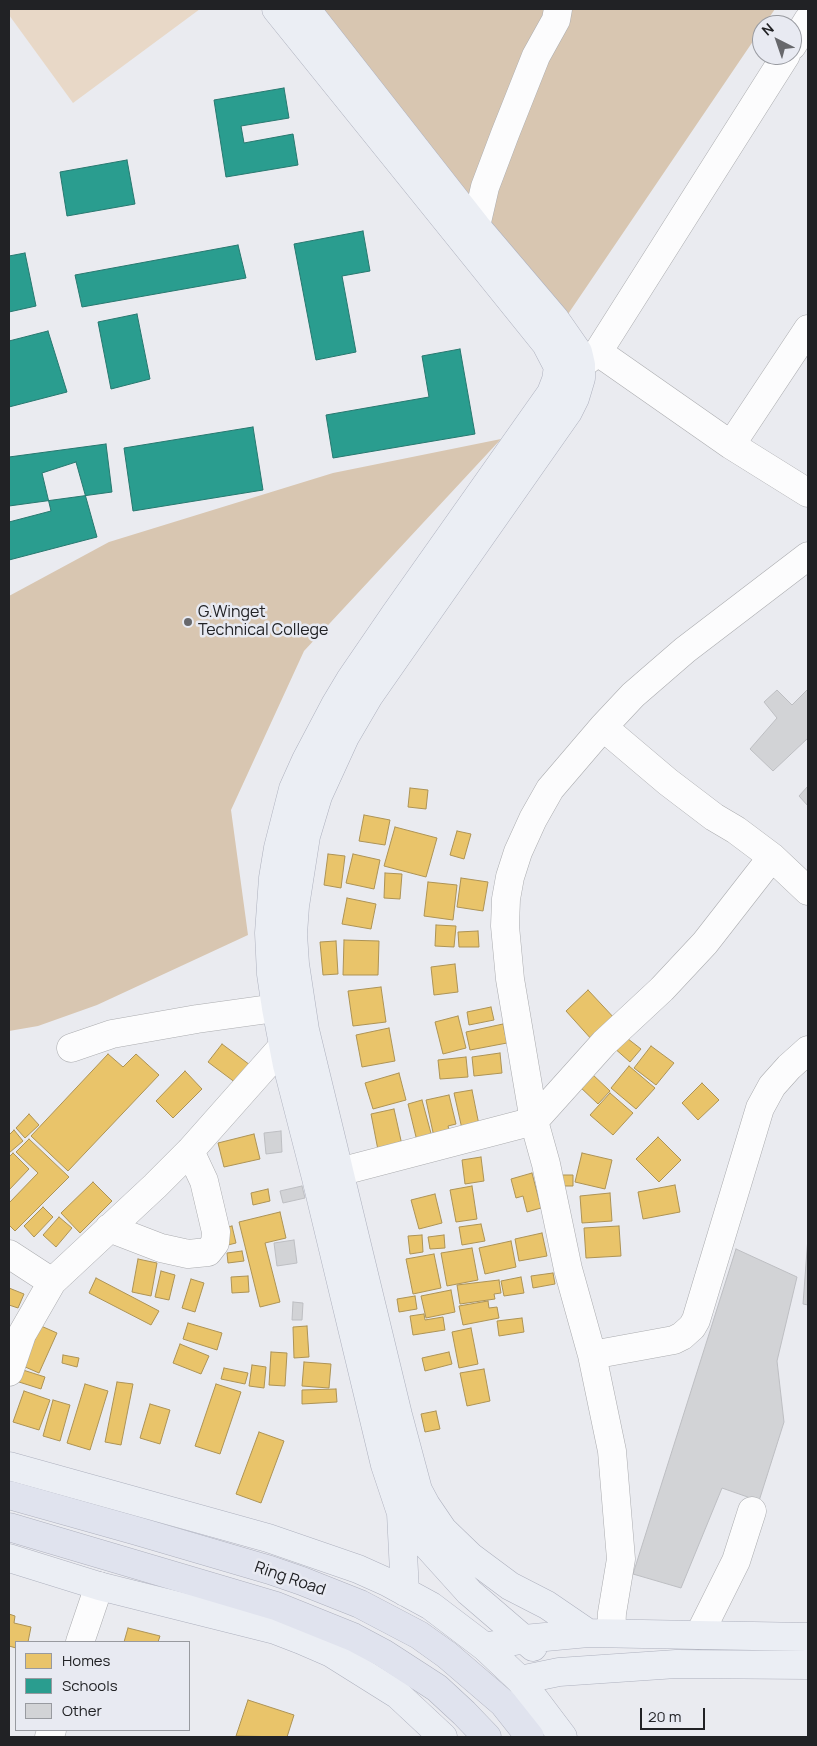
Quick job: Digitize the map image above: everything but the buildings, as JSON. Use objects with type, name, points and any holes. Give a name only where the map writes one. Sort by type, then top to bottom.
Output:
[{"type":"highway","name":"Ring Road","points":[[9,1495],[270,1570],[360,1604],[419,1635],[447,1655],[502,1703],[530,1737]]},
{"type":"highway","name":"Ring Road","points":[[9,1527],[276,1606],[354,1637],[437,1688],[487,1737]]},
{"type":"main road","points":[[276,9],[546,344],[558,368],[551,393],[350,680],[306,760],[294,788],[273,878],[269,933],[271,974],[283,1046],[385,1465],[401,1513],[405,1592]]},
{"type":"main road","points":[[306,9],[476,226],[530,288],[570,338],[578,352],[590,358],[568,412],[369,696],[344,737],[318,796],[306,836],[295,906],[295,964],[305,1030],[410,1464],[418,1490],[443,1530],[471,1557],[510,1586],[600,1633]]},
{"type":"main road","points":[[9,1466],[268,1538],[358,1569],[431,1606],[485,1647],[520,1680],[563,1737]]},
{"type":"main road","points":[[401,1513],[423,1541],[469,1592],[559,1672]]},
{"type":"main road","points":[[9,1558],[99,1586],[274,1630],[324,1650],[398,1695],[444,1737]]},
{"type":"main road","points":[[485,1647],[524,1639],[600,1633],[808,1636]]},
{"type":"main road","points":[[673,1634],[676,1664]]},
{"type":"main road","points":[[520,1680],[559,1672],[676,1664],[808,1665]]},
{"type":"street","points":[[476,226],[485,187],[505,134],[536,56],[556,20],[558,9]]},
{"type":"street","points":[[780,65],[590,358],[808,493]]},
{"type":"street","points":[[731,445],[808,329]]},
{"type":"street","points":[[600,1633],[612,1613],[621,1559],[612,1451],[592,1355],[568,1269],[548,1173],[534,1121],[510,979],[505,926],[506,899],[510,877],[518,852],[533,819],[550,789],[603,727],[633,695],[685,650],[808,556]]},
{"type":"street","points":[[603,727],[668,782],[714,817],[772,856],[808,891]]},
{"type":"street","points":[[339,1172],[534,1121],[604,1043],[662,989],[705,943],[772,856]]},
{"type":"street","points":[[71,1048],[112,1034],[196,1019],[276,1008]]},
{"type":"street","points":[[9,1372],[22,1334],[52,1282],[155,1186],[190,1151],[283,1046],[305,1030]]},
{"type":"street","points":[[592,1355],[674,1340],[692,1327],[696,1320],[760,1108],[772,1086],[808,1050]]},
{"type":"street","points":[[109,1228],[160,1248],[188,1254],[208,1252],[215,1243],[216,1232],[204,1181],[190,1151]]},
{"type":"street","points":[[9,1254],[52,1282]]},
{"type":"street","points":[[699,1635],[736,1561],[752,1511]]},
{"type":"street","points":[[80,1641],[99,1586]]},
{"type":"shaded area","points":[[9,9],[200,9],[73,103],[9,15]]},
{"type":"shaded area","points":[[295,9],[775,9],[771,15],[752,15],[752,43],[564,320]]},
{"type":"shaded area","points":[[501,439],[304,651],[231,810],[248,935],[97,1005],[38,1026],[9,1031],[9,596],[109,542],[333,473]]},
{"type":"place","name":"G.Winget Technical College","points":[[188,622]]}]
